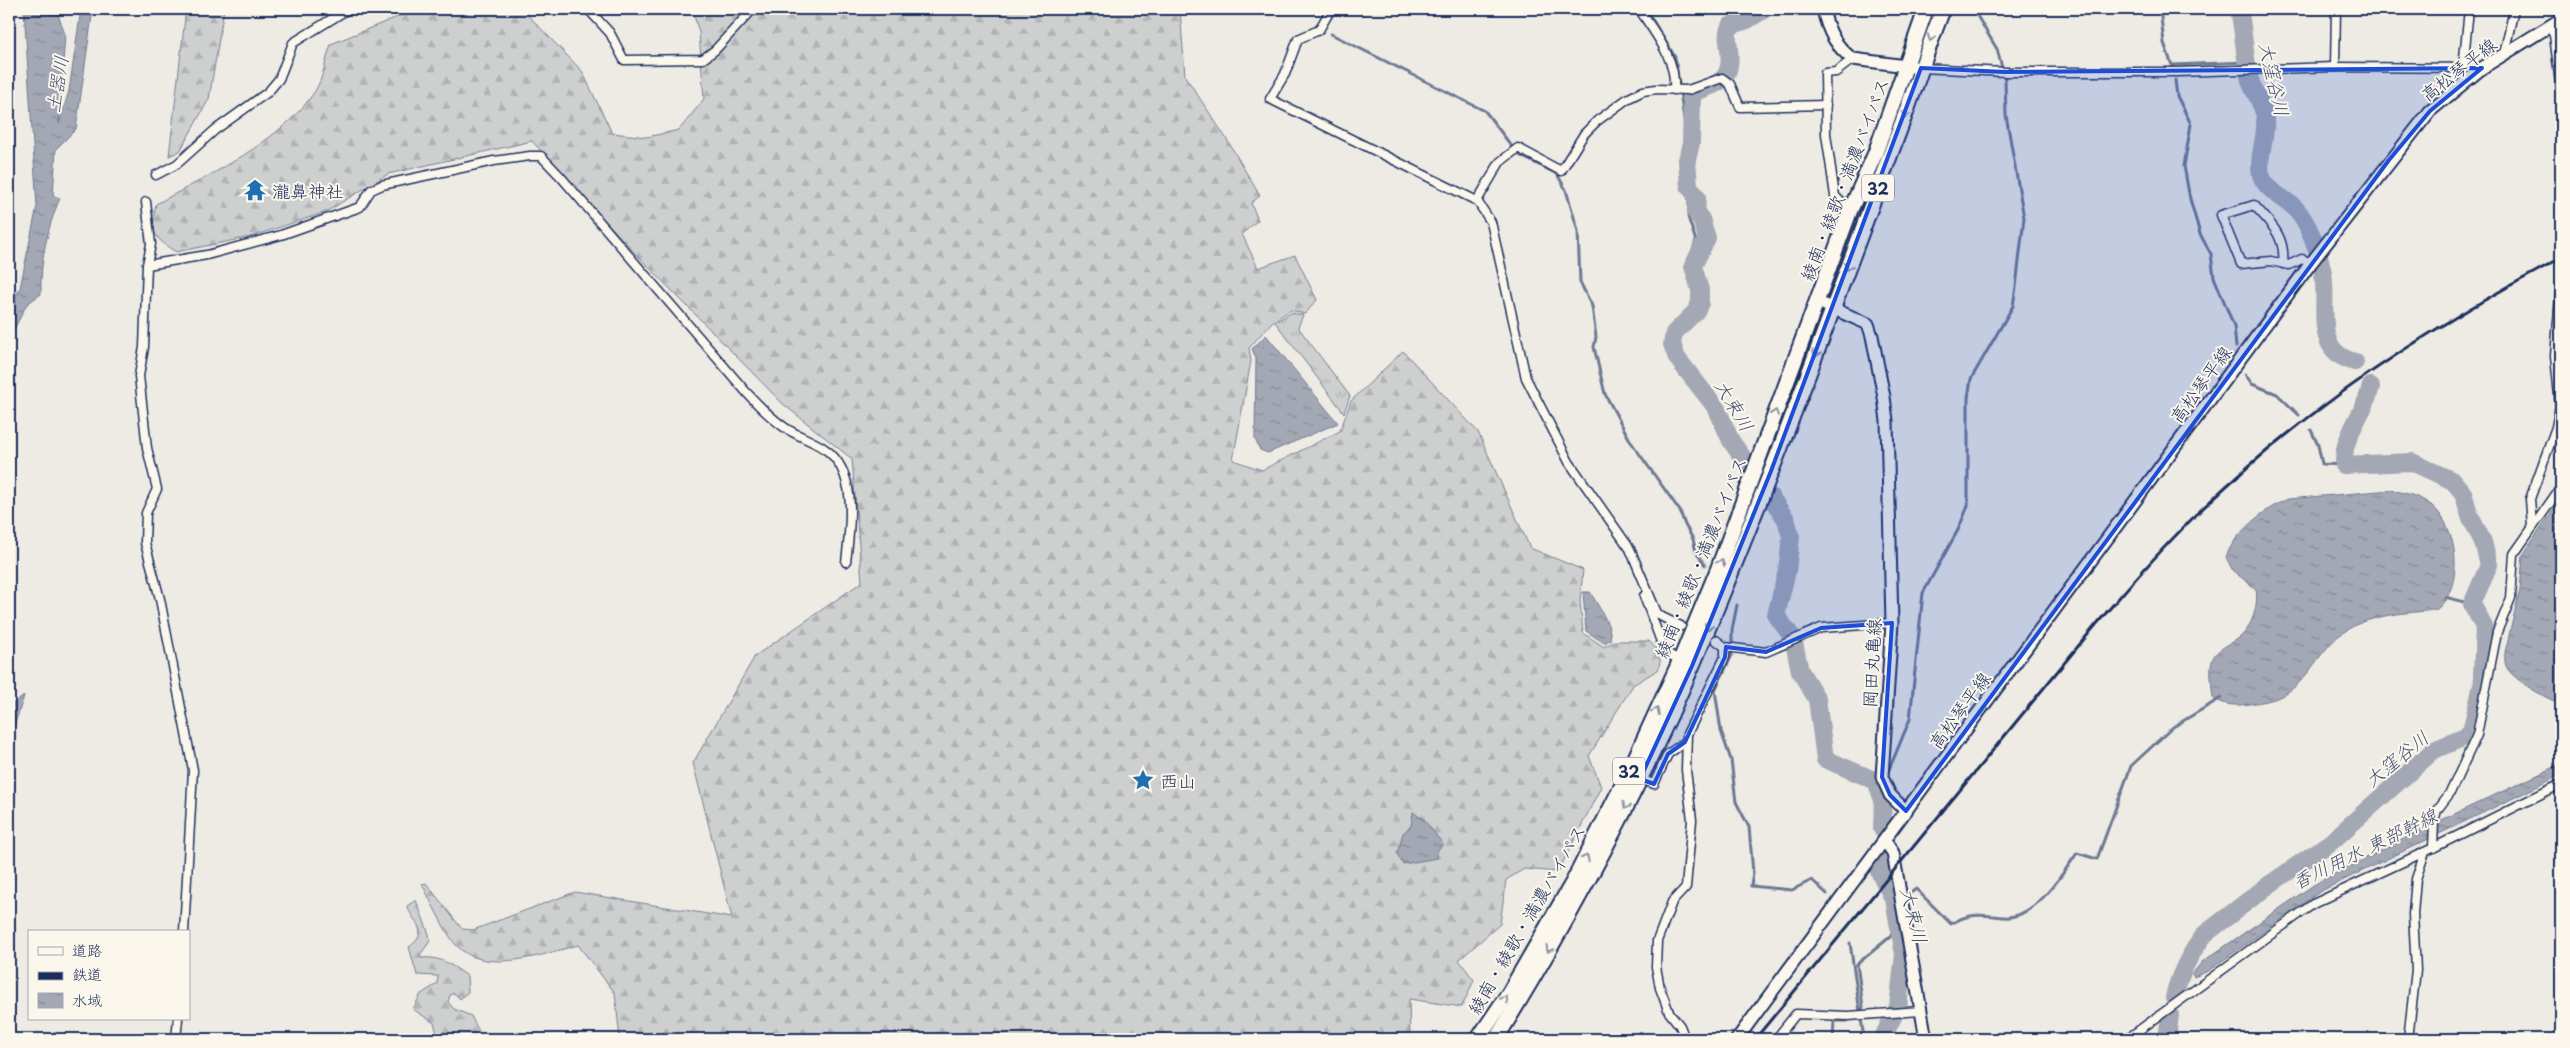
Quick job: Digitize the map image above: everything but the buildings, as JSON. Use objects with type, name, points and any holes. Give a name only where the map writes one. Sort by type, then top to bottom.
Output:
[{"type":"highway","name":"綾南・綾歌・満濃バイパス","points":[[1478,1039],[1508,993],[1574,882],[1628,774],[1680,661],[1718,569],[1780,398],[1790,380],[1850,211],[1875,154],[1926,9]]},
{"type":"highway","name":"綾南・綾歌・満濃バイパス","points":[[1496,1039],[1585,886],[1640,778],[1692,666],[1771,471],[1833,308],[1942,9]]},
{"type":"main road","points":[[1823,9],[1828,30],[1844,52],[1853,59],[1921,68]]},
{"type":"main road","name":"高松琴平線","points":[[1906,811],[2315,257],[2430,111],[2482,68],[2561,19]]},
{"type":"main road","name":"岡田丸亀線","points":[[1818,302],[1868,324],[1884,397],[1892,623],[1884,780],[1890,795],[1906,811]]},
{"type":"main road","points":[[1737,1039],[1906,811]]},
{"type":"main road","points":[[1885,841],[1893,853],[1926,1039]]},
{"type":"street","points":[[156,175],[177,164],[215,130],[268,92],[279,79],[293,43],[348,9]]},
{"type":"street","points":[[588,9],[610,33],[624,60],[703,60],[715,50],[753,9]]},
{"type":"street","points":[[1331,9],[1319,30],[1298,39],[1285,74],[1270,99],[1477,202],[1491,222],[1526,378],[1569,462],[1630,549],[1648,592],[1662,617],[1681,626]]},
{"type":"street","points":[[1639,9],[1670,60],[1677,90]]},
{"type":"street","points":[[2334,67],[2336,9]]},
{"type":"street","points":[[2463,68],[2469,9]]},
{"type":"street","points":[[2504,54],[2514,9]]},
{"type":"street","points":[[2549,27],[2554,35],[2561,92]]},
{"type":"street","points":[[1850,211],[1835,196],[1826,134],[1825,73],[1836,72],[1853,59]]},
{"type":"street","points":[[1921,68],[2003,72],[2178,72],[2334,67],[2482,68]]},
{"type":"street","points":[[1477,202],[1500,162],[1518,148],[1561,171],[1584,134],[1597,121],[1627,99],[1643,91],[1688,90],[1724,79],[1740,107],[1826,106]]},
{"type":"street","points":[[147,265],[207,255],[305,227],[360,206],[371,190],[382,185],[494,161],[541,156],[769,416],[785,428],[825,450],[836,460],[848,490],[851,513],[846,562]]},
{"type":"street","points":[[146,202],[151,244],[147,265],[144,347],[140,376],[147,448],[157,489],[146,513],[146,543],[160,599],[193,770],[184,930]]},
{"type":"street","points":[[2284,264],[2285,248],[2273,227],[2254,205],[2221,215],[2241,264],[2271,261],[2284,264],[2289,265],[2302,259],[2315,257]]},
{"type":"street","points":[[2532,526],[2530,499],[2556,428],[2560,406],[2555,356],[2561,285]]},
{"type":"street","points":[[2408,1039],[2416,970],[2412,914],[2416,879],[2431,847],[2437,810],[2450,793],[2477,734],[2497,632],[2511,598],[2514,554],[2561,487]]},
{"type":"street","points":[[1648,592],[1644,596],[1663,647],[1668,654],[1680,661]]},
{"type":"street","points":[[1716,640],[1729,647],[1752,652],[1766,652],[1831,626],[1892,623]]},
{"type":"street","points":[[1685,1039],[1680,1026],[1666,1006],[1658,978],[1656,954],[1661,926],[1672,902],[1686,887],[1692,820],[1685,742],[1687,734],[1726,657],[1729,647]]},
{"type":"street","points":[[1640,778],[1654,784],[1668,754],[1685,742]]},
{"type":"street","points":[[2126,1039],[2313,904],[2561,784]]},
{"type":"street","points":[[1776,1039],[1796,1014],[1848,1016],[1920,1011]]},
{"type":"street","points":[[176,1039],[178,1020]]},
{"type":"highlighted area","points":[[1921,68],[2005,72],[2482,68],[2430,111],[2389,160],[1906,811],[1890,795],[1882,777],[1892,623],[1821,628],[1766,652],[1726,647],[1725,657],[1685,742],[1668,754],[1654,784],[1640,779],[1692,666],[1771,471]]},
{"type":"green space","points":[[186,9],[224,9],[209,99],[180,151],[169,156]]},
{"type":"green space","points":[[417,9],[522,9],[582,71],[612,133],[647,137],[679,130],[704,99],[699,32],[692,9],[1180,9],[1185,76],[1226,138],[1260,196],[1251,203],[1258,220],[1242,234],[1258,268],[1295,255],[1317,300],[1305,314],[1291,310],[1272,322],[1249,348],[1251,361],[1233,460],[1262,470],[1340,431],[1351,401],[1403,351],[1478,432],[1530,548],[1583,570],[1580,601],[1583,633],[1604,647],[1614,641],[1649,641],[1661,654],[1659,669],[1633,685],[1589,756],[1601,787],[1558,872],[1524,869],[1506,880],[1500,924],[1459,960],[1474,980],[1462,1007],[1409,999],[1410,1039],[620,1039],[615,993],[578,945],[532,957],[498,961],[482,959],[468,954],[456,945],[443,925],[422,884],[426,883],[462,929],[473,930],[575,892],[732,918],[693,763],[755,656],[862,582],[852,459],[783,404],[635,253],[532,141],[388,174],[326,212],[250,237],[176,252],[158,238],[153,221],[156,204],[243,156],[284,126],[301,109],[318,86],[331,44]]},
{"type":"green space","points":[[1291,313],[1303,315],[1298,327],[1350,396],[1344,413],[1275,322]]},
{"type":"green space","points":[[416,900],[430,941],[420,955],[421,958],[440,960],[467,976],[468,992],[460,999],[454,993],[450,995],[448,1002],[454,1009],[471,1016],[483,1039],[439,1039],[434,1023],[413,1009],[421,994],[437,984],[438,976],[417,975],[409,947],[419,937],[420,932],[407,906]]},
{"type":"water","name":"土器川","points":[[24,9],[56,9],[65,34],[59,124],[69,91],[81,9],[93,9],[76,129],[56,149],[53,196],[60,198],[51,221],[45,245],[41,294],[27,304],[9,339],[9,309],[20,288],[37,206]]},
{"type":"water","points":[[1266,335],[1338,423],[1268,453],[1260,450],[1255,439],[1256,358],[1252,349]]},
{"type":"water","points":[[2391,490],[2412,495],[2431,505],[2448,528],[2453,542],[2455,573],[2445,600],[2436,610],[2378,617],[2347,630],[2329,645],[2301,681],[2279,697],[2267,701],[2240,705],[2226,704],[2213,698],[2211,682],[2212,660],[2219,650],[2244,634],[2251,622],[2255,608],[2256,589],[2233,571],[2226,557],[2243,530],[2260,515],[2288,499]]},
{"type":"water","points":[[2561,498],[2561,704],[2540,694],[2511,673],[2505,664],[2505,652],[2520,590],[2523,555]]},
{"type":"water","points":[[1583,592],[1590,592],[1607,623],[1611,635],[1610,640],[1604,643],[1586,631]]},
{"type":"water","points":[[24,696],[10,739],[9,741],[9,707]]},
{"type":"water","points":[[2561,764],[2561,775],[2321,891],[2208,971],[2194,977],[2192,974],[2202,962],[2315,884],[2433,824]]},
{"type":"water","points":[[1413,812],[1424,820],[1443,844],[1437,851],[1437,858],[1403,864],[1397,854],[1403,833],[1411,826]]},
{"type":"waterway","points":[[1646,9],[1675,57],[1686,133],[1682,160],[1689,201],[1688,217],[1696,241],[1689,261],[1690,267],[1695,272]]},
{"type":"waterway","name":"大束川","points":[[1765,9],[1747,20],[1730,26],[1728,32],[1730,59],[1727,74],[1718,83],[1695,92],[1692,98],[1691,143],[1687,160],[1689,186],[1697,197],[1696,213],[1701,219],[1707,238],[1693,266],[1700,290],[1700,303],[1696,311],[1674,333],[1672,344],[1677,358],[1717,409],[1731,441],[1786,519],[1791,537],[1787,571],[1776,615],[1793,638],[1800,671],[1817,699],[1825,759],[1876,781],[1883,800],[1882,829]]},
{"type":"waterway","points":[[1886,777],[1910,719],[1923,593],[1958,530],[1968,506],[1968,398],[1971,379],[2013,306],[2024,218],[2006,115],[2005,79],[1997,49],[1973,9]]},
{"type":"waterway","points":[[2160,9],[2164,43],[2173,68]]},
{"type":"waterway","name":"大窪谷川","points":[[2239,9],[2250,80],[2263,109],[2265,119],[2265,133],[2260,161],[2261,175],[2263,181],[2271,190],[2296,209],[2309,229],[2322,268],[2327,336],[2332,347],[2341,356],[2355,362]]},
{"type":"waterway","points":[[1331,34],[1485,111],[1513,148]]},
{"type":"waterway","points":[[2173,65],[2247,62]]},
{"type":"waterway","points":[[2175,80],[2177,96],[2191,124],[2184,166],[2190,199],[2200,234],[2211,254],[2214,277],[2234,326],[2236,347]]},
{"type":"waterway","points":[[1519,155],[1557,174],[1566,190],[1578,231],[1580,282],[1592,306],[1596,337],[1594,347],[1605,394],[1631,442],[1680,511],[1693,539],[1696,552],[1705,565]]},
{"type":"waterway","points":[[2245,374],[2252,384],[2277,394],[2299,415]]},
{"type":"waterway","name":"大窪谷川","points":[[2174,998],[2186,964],[2205,934],[2266,887],[2331,842],[2434,750],[2465,737],[2471,731],[2483,681],[2484,627],[2472,604],[2489,565],[2483,542],[2470,516],[2463,493],[2453,481],[2412,462],[2344,465],[2346,445],[2371,386]]},
{"type":"waterway","points":[[2311,430],[2318,445],[2322,464],[2344,465]]},
{"type":"waterway","points":[[2445,597],[2472,604]]},
{"type":"waterway","points":[[1737,605],[1732,630],[1732,655],[1715,690],[1721,731],[1731,760],[1736,802],[1749,827],[1753,873],[1751,886],[1792,890],[1812,880],[1827,894]]},
{"type":"waterway","points":[[1904,898],[1916,889],[1951,924],[1970,916],[2003,917],[2014,916],[2026,911],[2036,904],[2055,884],[2077,853],[2097,859],[2131,766],[2173,727],[2221,698]]},
{"type":"waterway","name":"大束川","points":[[1882,859],[1879,871],[1894,900],[1904,954],[1898,1007],[1882,1039]]},
{"type":"waterway","points":[[1859,1012],[1863,1007],[1857,964],[1890,937],[1892,932],[1890,911],[1899,902]]},
{"type":"waterway","points":[[1850,943],[1864,1039]]},
{"type":"waterway","name":"大窪谷川","points":[[2167,1039],[2170,1015]]},
{"type":"waterway","points":[[1833,1039],[1834,1021],[1847,1021]]},
{"type":"railway","points":[[1755,1039],[2097,623],[2149,564],[2203,508],[2285,435],[2373,370],[2465,311],[2561,258]]},
{"type":"place","name":"瀧鼻神社","points":[[255,190]]},
{"type":"place","name":"西山","points":[[1143,780]]},
{"type":"water label","name":"香川用水 東部幹線","points":[[2364,848]]}]
